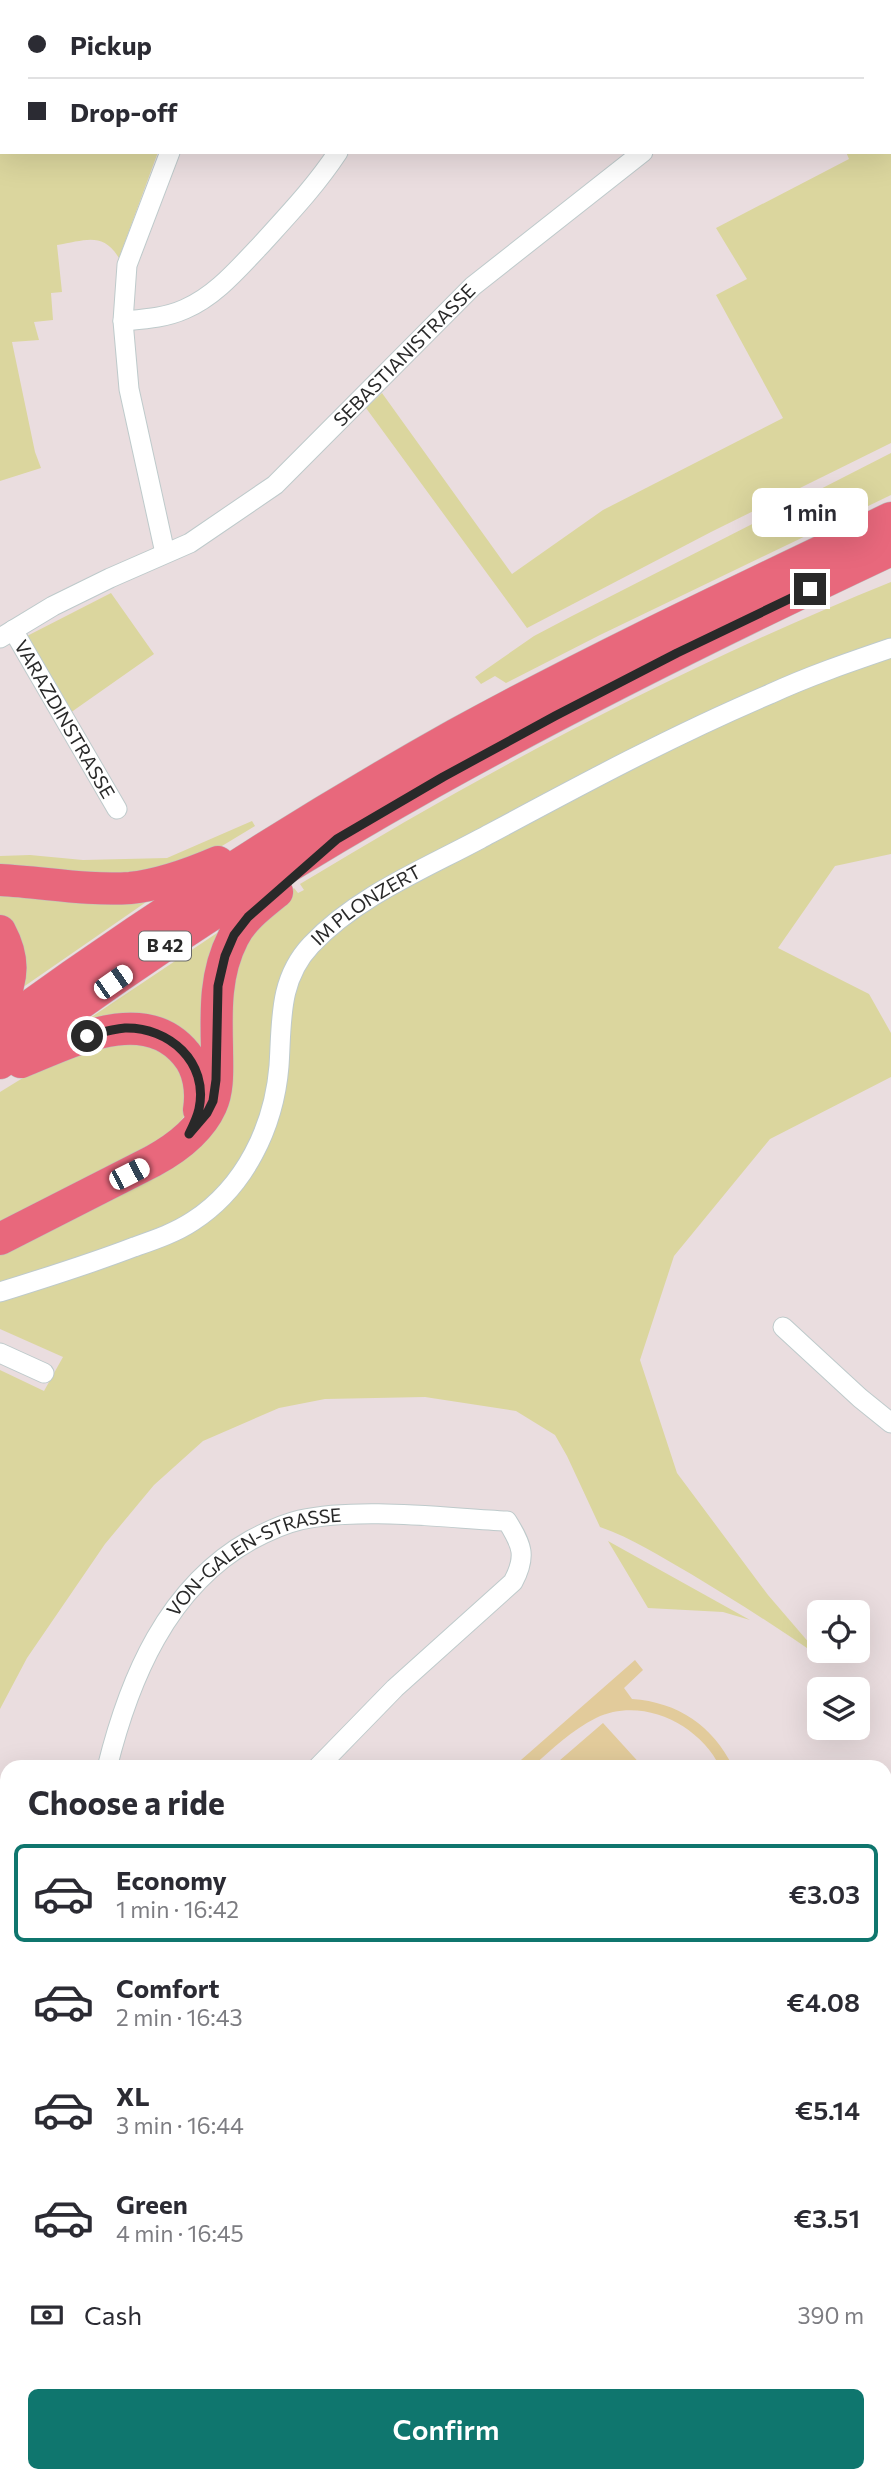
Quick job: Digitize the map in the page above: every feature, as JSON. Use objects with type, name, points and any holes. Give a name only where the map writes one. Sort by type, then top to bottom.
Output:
[{"type":"highway","name":"B 42","points":[[0,1027],[167,911],[284,835],[407,762],[560,679],[891,518]]},
{"type":"highway","name":"B 42","points":[[0,1063],[148,957],[262,882],[443,777],[671,656],[891,550]]},
{"type":"highway","points":[[790,599],[891,574]]},
{"type":"highway","points":[[0,880],[130,888],[186,875],[284,835]]},
{"type":"highway","points":[[0,1239],[153,1161],[175,1147],[207,1113],[213,1101],[216,1080],[218,986],[225,956],[234,935],[248,917],[337,839]]},
{"type":"highway","points":[[0,931],[11,957],[12,969],[10,982],[0,1005]]},
{"type":"highway","points":[[0,1070],[87,1036],[124,1028],[155,1032],[181,1048],[196,1070],[200,1090],[199,1108],[189,1134]]},
{"type":"street","points":[[165,553],[129,389],[123,321],[127,265],[169,154]]},
{"type":"street","points":[[123,321],[164,317],[188,308],[208,296],[229,278],[290,213],[337,154]]},
{"type":"street","name":"SEBASTIANISTRASSE","points":[[7,634],[53,606],[190,543],[275,485],[472,286],[640,154]]},
{"type":"street","name":"VARAZDINSTRASSE","points":[[7,634],[117,809]]},
{"type":"street","name":"IM PLONZERT","points":[[0,1292],[158,1238],[192,1222],[220,1200],[250,1159],[268,1125],[278,1076],[283,996],[289,979],[304,951],[338,920],[411,876],[700,726],[801,680],[891,648]]},
{"type":"street","points":[[783,1327],[891,1423]]},
{"type":"street","points":[[0,1353],[44,1373]]},
{"type":"street","name":"VON-GALEN-STRASSE","points":[[109,1760],[126,1699],[146,1654],[166,1620],[211,1568],[236,1549],[268,1531],[300,1520],[333,1516],[382,1515],[508,1521],[523,1554],[513,1582],[395,1688],[325,1760]]},
{"type":"shaded area","points":[[0,154],[157,154],[119,258],[106,244],[99,241],[84,240],[57,245],[62,292],[51,293],[53,320],[34,322],[39,340],[12,342],[35,452],[41,468],[0,481]]},
{"type":"shaded area","points":[[847,154],[891,154],[891,443],[711,532],[527,628],[366,408],[382,393],[512,574],[603,510],[783,418],[716,295],[747,279],[716,228],[849,159]]},
{"type":"shaded area","points":[[891,453],[891,495],[506,683],[495,676],[481,684],[475,677],[534,636]]},
{"type":"shaded area","points":[[891,582],[891,854],[835,866],[778,948],[869,994],[891,1033],[891,1077],[770,1139],[674,1256],[640,1360],[677,1473],[768,1595],[807,1640],[807,1648],[691,1574],[635,1542],[600,1527],[555,1435],[516,1411],[425,1397],[325,1399],[279,1408],[203,1441],[154,1485],[105,1544],[27,1658],[0,1709],[0,1370],[44,1391],[63,1357],[0,1329],[0,1251],[177,1159],[226,976],[271,905],[294,888],[298,893],[304,890],[300,884],[371,841],[516,760],[663,684],[814,614]]},
{"type":"shaded area","points":[[111,593],[154,654],[70,713],[27,636]]},
{"type":"shaded area","points":[[252,821],[255,826],[212,852],[134,877],[0,870],[0,856],[30,855],[83,860],[167,858]]},
{"type":"shaded area","points":[[0,888],[165,889],[19,990],[0,919]]},
{"type":"shaded area","points":[[223,929],[202,1064],[87,1020]]},
{"type":"shaded area","points":[[134,1036],[181,1060],[187,1112],[168,1139],[0,1226],[0,1092],[52,1060]]},
{"type":"shaded area","points":[[608,1541],[750,1620],[723,1612],[648,1608]]},
{"type":"shaded area","points":[[635,1660],[643,1670],[624,1688],[632,1699],[664,1705],[692,1719],[715,1740],[729,1760],[716,1760],[698,1738],[667,1718],[632,1710],[596,1718],[570,1734],[540,1760],[521,1760]]},
{"type":"shaded area","points":[[603,1723],[637,1760],[560,1760]]},
{"type":"route","points":[[87,1036],[124,1028],[141,1030],[155,1032],[181,1048],[196,1070],[200,1090],[197,1118],[189,1134],[202,1120],[213,1101],[216,1080],[216,1002],[220,971],[234,935],[248,917],[337,839],[393,805],[555,716],[810,589]]}]
